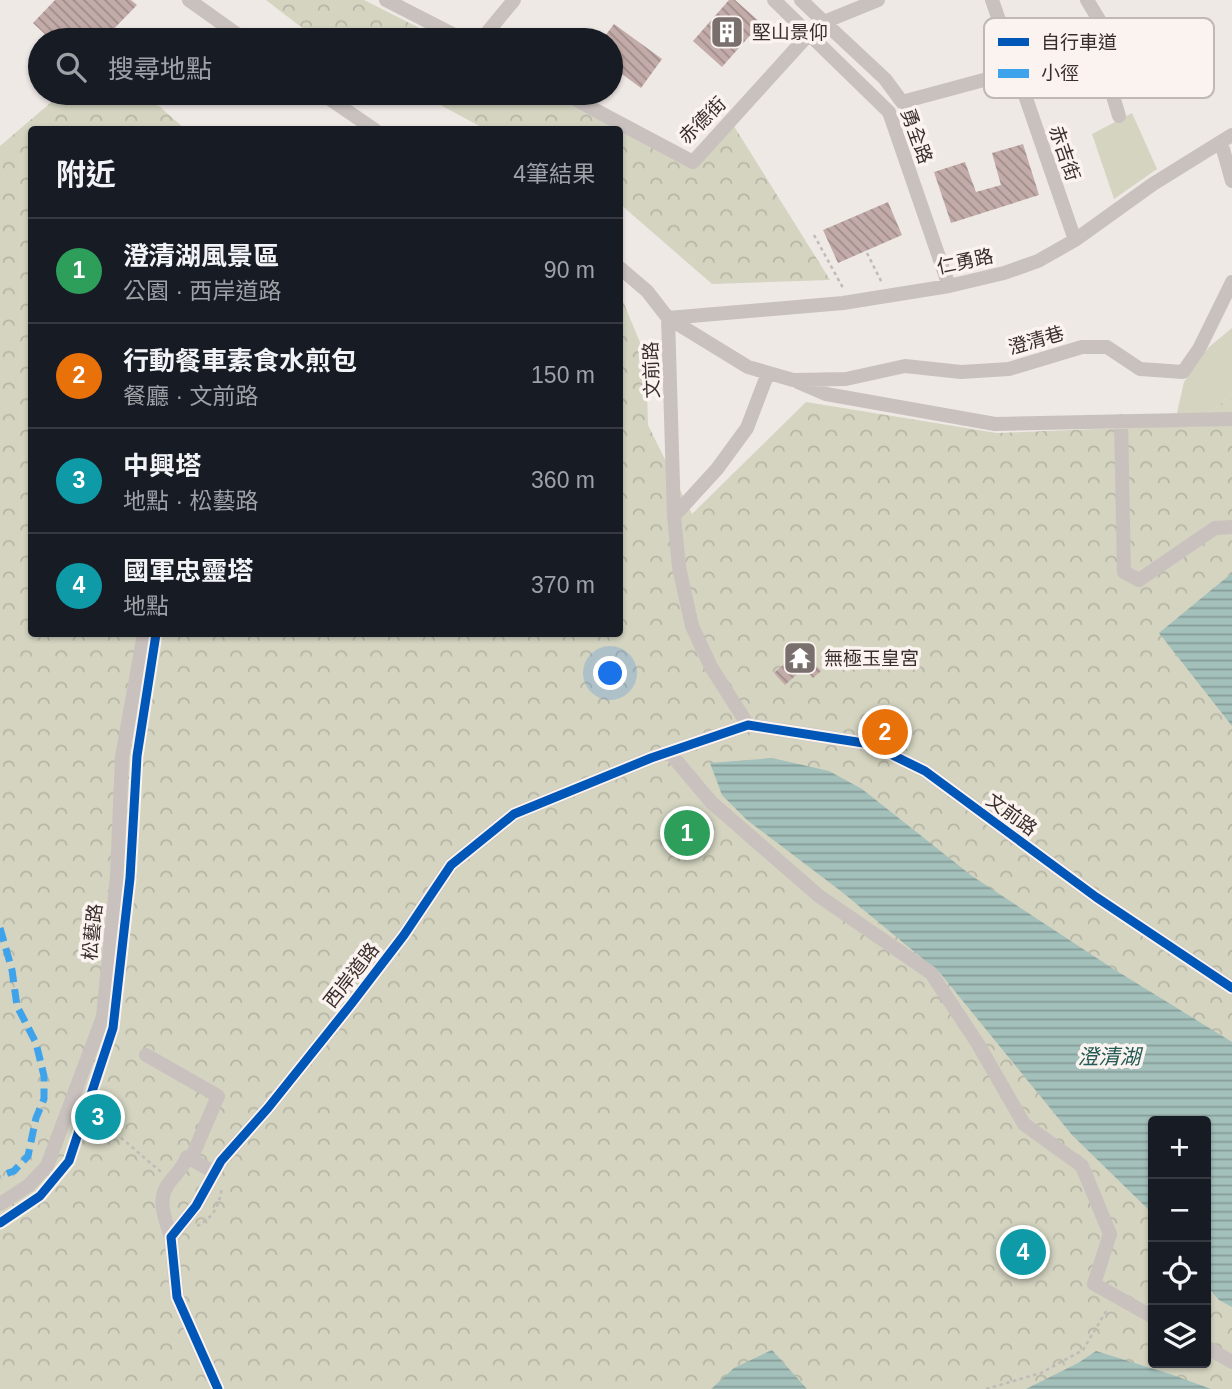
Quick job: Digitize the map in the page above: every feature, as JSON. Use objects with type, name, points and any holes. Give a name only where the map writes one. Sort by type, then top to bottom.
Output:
[{"type":"street","points":[[189,0],[228,28]]},
{"type":"street","points":[[386,0],[441,28]]},
{"type":"street","points":[[491,28],[514,0]]},
{"type":"street","name":"勇全路","points":[[774,0],[888,112],[949,286]]},
{"type":"street","points":[[809,34],[824,22],[878,0]]},
{"type":"street","name":"赤吉街","points":[[992,0],[998,18]]},
{"type":"street","points":[[1087,0],[1098,18]]},
{"type":"street","points":[[808,3],[824,22],[885,79],[902,102],[984,79]]},
{"type":"street","name":"赤德街","points":[[586,105],[693,162],[809,34]]},
{"type":"street","name":"赤吉街","points":[[1026,98],[1075,240]]},
{"type":"street","points":[[1114,98],[1119,116]]},
{"type":"street","points":[[339,105],[370,126]]},
{"type":"street","points":[[1227,138],[1232,181]]},
{"type":"street","name":"仁勇路","points":[[668,318],[843,303],[949,286],[1015,269],[1038,261],[1075,240],[1153,184],[1227,138]]},
{"type":"street","name":"澄清巷","points":[[623,270],[647,290],[668,318],[748,367],[793,380],[826,394],[995,424],[1232,419]]},
{"type":"street","name":"澄清巷","points":[[793,380],[846,379],[905,366],[961,372],[1009,369],[1082,347],[1107,347],[1140,369],[1182,372],[1199,349],[1232,282]]},
{"type":"street","name":"文前路","points":[[668,318],[674,516],[679,568],[692,626],[711,667],[748,725],[870,744],[925,771],[1097,897],[1232,989]]},
{"type":"street","points":[[674,516],[717,469],[747,428],[768,373]]},
{"type":"street","points":[[1121,421],[1124,572],[1139,580],[1215,528],[1232,527]]},
{"type":"street","name":"松藝路","points":[[0,1204],[29,1185],[47,1166],[103,1017],[117,876],[122,757],[143,637]]},
{"type":"street","name":"西岸道路","points":[[172,1237],[196,1206],[214,1172],[374,974],[451,865],[514,814],[669,752],[748,725]]},
{"type":"street","points":[[669,752],[710,802],[819,896],[931,973],[978,1044],[1024,1125],[1082,1166],[1110,1234],[1094,1284],[1148,1314]]},
{"type":"street","points":[[146,1055],[218,1096],[191,1159]]},
{"type":"street","points":[[214,1172],[187,1157],[184,1166],[166,1188],[163,1203],[172,1237],[177,1297],[218,1389]]},
{"type":"street","points":[[1211,1350],[1232,1362]]},
{"type":"path","points":[[814,235],[843,288]]},
{"type":"path","points":[[867,253],[881,283]]},
{"type":"path","points":[[105,1124],[171,1181]]},
{"type":"path","points":[[986,1389],[1041,1373],[1083,1350],[1116,1296]]},
{"type":"green space","points":[[266,0],[364,0],[419,28],[302,28]]},
{"type":"green space","points":[[48,105],[156,105],[182,126],[28,126],[28,637],[623,637],[623,301],[646,357],[648,425],[692,514],[806,402],[997,433],[1196,425],[1232,394],[1232,1389],[0,1389],[0,146]]},
{"type":"green space","points":[[440,105],[570,105],[612,126],[479,126]]},
{"type":"green space","points":[[1132,113],[1157,169],[1114,199],[1092,134]]},
{"type":"green space","points":[[732,123],[830,280],[712,284],[623,207],[623,132],[693,167]]},
{"type":"green space","points":[[1232,328],[1232,394],[1196,425],[1174,426],[1184,382],[1209,347]]},
{"type":"water","points":[[1232,573],[1232,726],[1159,633]]},
{"type":"water","name":"澄清湖","points":[[772,758],[829,771],[862,789],[972,876],[1112,968],[1232,1042],[1232,1307],[1219,1300],[1211,1291],[1211,1116],[1148,1116],[1148,1209],[1072,1135],[940,973],[842,892],[747,820],[722,795],[710,763]]},
{"type":"water","points":[[772,1350],[807,1389],[711,1389],[734,1368]]},
{"type":"water","points":[[1096,1351],[1211,1389],[1026,1389]]},
{"type":"building","points":[[55,0],[131,0],[137,5],[115,28],[38,28],[33,23]]},
{"type":"building","name":"堅山景仰","points":[[729,0],[735,0],[761,23],[722,67],[693,41]]},
{"type":"building","points":[[623,31],[662,59],[641,88],[623,75]]},
{"type":"building","points":[[1023,144],[1039,195],[951,223],[934,172],[965,162],[976,192],[1001,185],[992,153]]},
{"type":"building","points":[[888,202],[902,235],[838,263],[823,230]]},
{"type":"building","name":"無極玉皇宮","points":[[801,649],[821,671],[813,678],[804,668],[785,685],[774,673]]},
{"type":"building","points":[[100,1107],[105,1111],[108,1120],[103,1126],[90,1128],[88,1115],[92,1108]]},
{"type":"marked path","points":[[0,928],[12,970],[17,1006],[36,1043],[44,1076],[44,1099],[36,1118],[28,1156],[14,1171],[0,1176]]},
{"type":"cycle path","points":[[0,1223],[40,1196],[69,1161],[113,1028],[130,878],[137,756],[156,637]]},
{"type":"cycle path","points":[[218,1389],[177,1297],[171,1237],[196,1206],[221,1161],[268,1108],[352,1003],[404,935],[451,865],[514,814],[651,758],[748,725],[870,744],[925,771],[1096,897],[1232,988]]},
{"type":"place","name":"堅山景仰","points":[[727,32]]},
{"type":"place","name":"無極玉皇宮","points":[[800,658]]},
{"type":"place","name":"行動餐車素食水煎包","points":[[885,732]]},
{"type":"place","name":"澄清湖風景區","points":[[687,833]]},
{"type":"place","name":"中興塔","points":[[98,1117]]},
{"type":"place","name":"國軍忠靈塔","points":[[1023,1252]]}]
